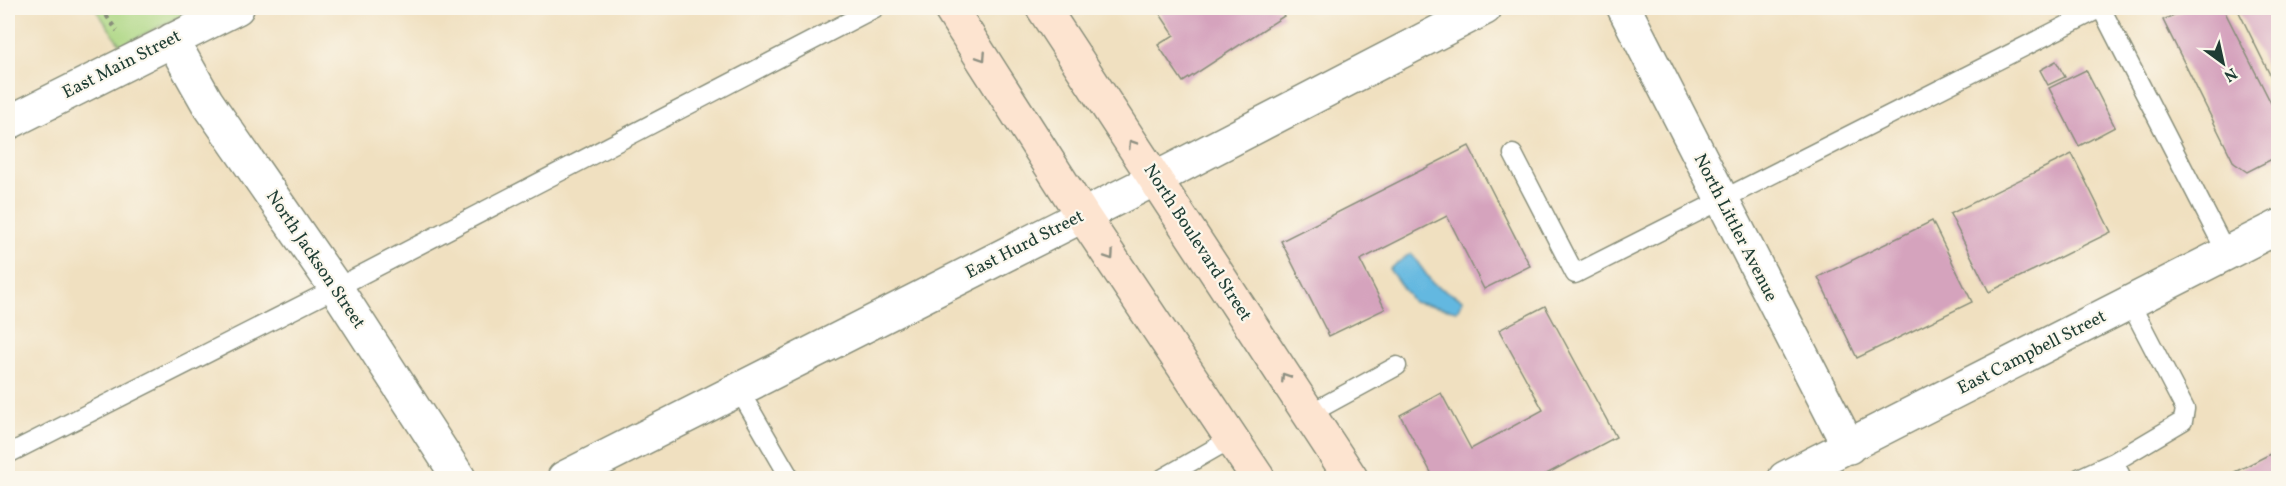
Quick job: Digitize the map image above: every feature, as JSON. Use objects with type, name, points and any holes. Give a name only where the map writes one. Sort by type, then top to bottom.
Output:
[{"type":"main road","points":[[950,8],[1083,216],[1257,478]]},
{"type":"main road","name":"North Boulevard Street","points":[[1043,8],[1351,478]]},
{"type":"street","name":"East Main Street","points":[[8,123],[237,8]]},
{"type":"street","name":"East Hurd Street","points":[[569,477],[1083,216],[1485,8]]},
{"type":"street","name":"North Littler Avenue","points":[[1624,8],[1720,200],[1849,447]]},
{"type":"street","name":"North Jackson Street","points":[[172,40],[207,102],[336,288],[459,478]]},
{"type":"street","name":"East Campbell Street","points":[[1785,478],[2278,226]]},
{"type":"lane","points":[[8,454],[336,288],[875,8]]},
{"type":"lane","points":[[1513,154],[1575,274],[2101,8],[2227,254]]},
{"type":"lane","points":[[2079,478],[2114,462],[2183,421],[2186,415],[2130,303]]},
{"type":"lane","points":[[1309,414],[1397,366]]},
{"type":"lane","points":[[739,390],[790,478]]},
{"type":"lane","points":[[1163,478],[1232,439]]},
{"type":"lane","points":[[2114,462],[2122,478]]},
{"type":"path","points":[[101,8],[118,33]]},
{"type":"green space","points":[[95,8],[197,8],[121,46]]},
{"type":"water","points":[[1411,253],[1433,284],[1463,300],[1457,311],[1413,302],[1389,269]]},
{"type":"building","points":[[1156,8],[1279,8],[1284,16],[1183,82],[1158,45],[1174,35]]},
{"type":"building","points":[[2188,8],[2223,8],[2278,117],[2278,156],[2247,172],[2234,163],[2163,20]]},
{"type":"building","points":[[2237,8],[2278,8],[2278,91]]},
{"type":"building","points":[[2056,61],[2065,77],[2048,85],[2040,70]]},
{"type":"building","points":[[2086,70],[2115,127],[2079,146],[2049,88]]},
{"type":"building","points":[[1469,146],[1530,266],[1484,289],[1447,216],[1360,260],[1385,309],[1329,336],[1281,241]]},
{"type":"building","points":[[2072,154],[2111,232],[1989,292],[1950,214]]},
{"type":"building","points":[[1932,221],[1972,302],[1857,358],[1818,277]]},
{"type":"building","points":[[1545,306],[1616,437],[1539,478],[1434,478],[1400,415],[1441,393],[1471,449],[1543,410],[1499,330]]},
{"type":"building","points":[[2278,450],[2278,478],[2223,478]]}]
